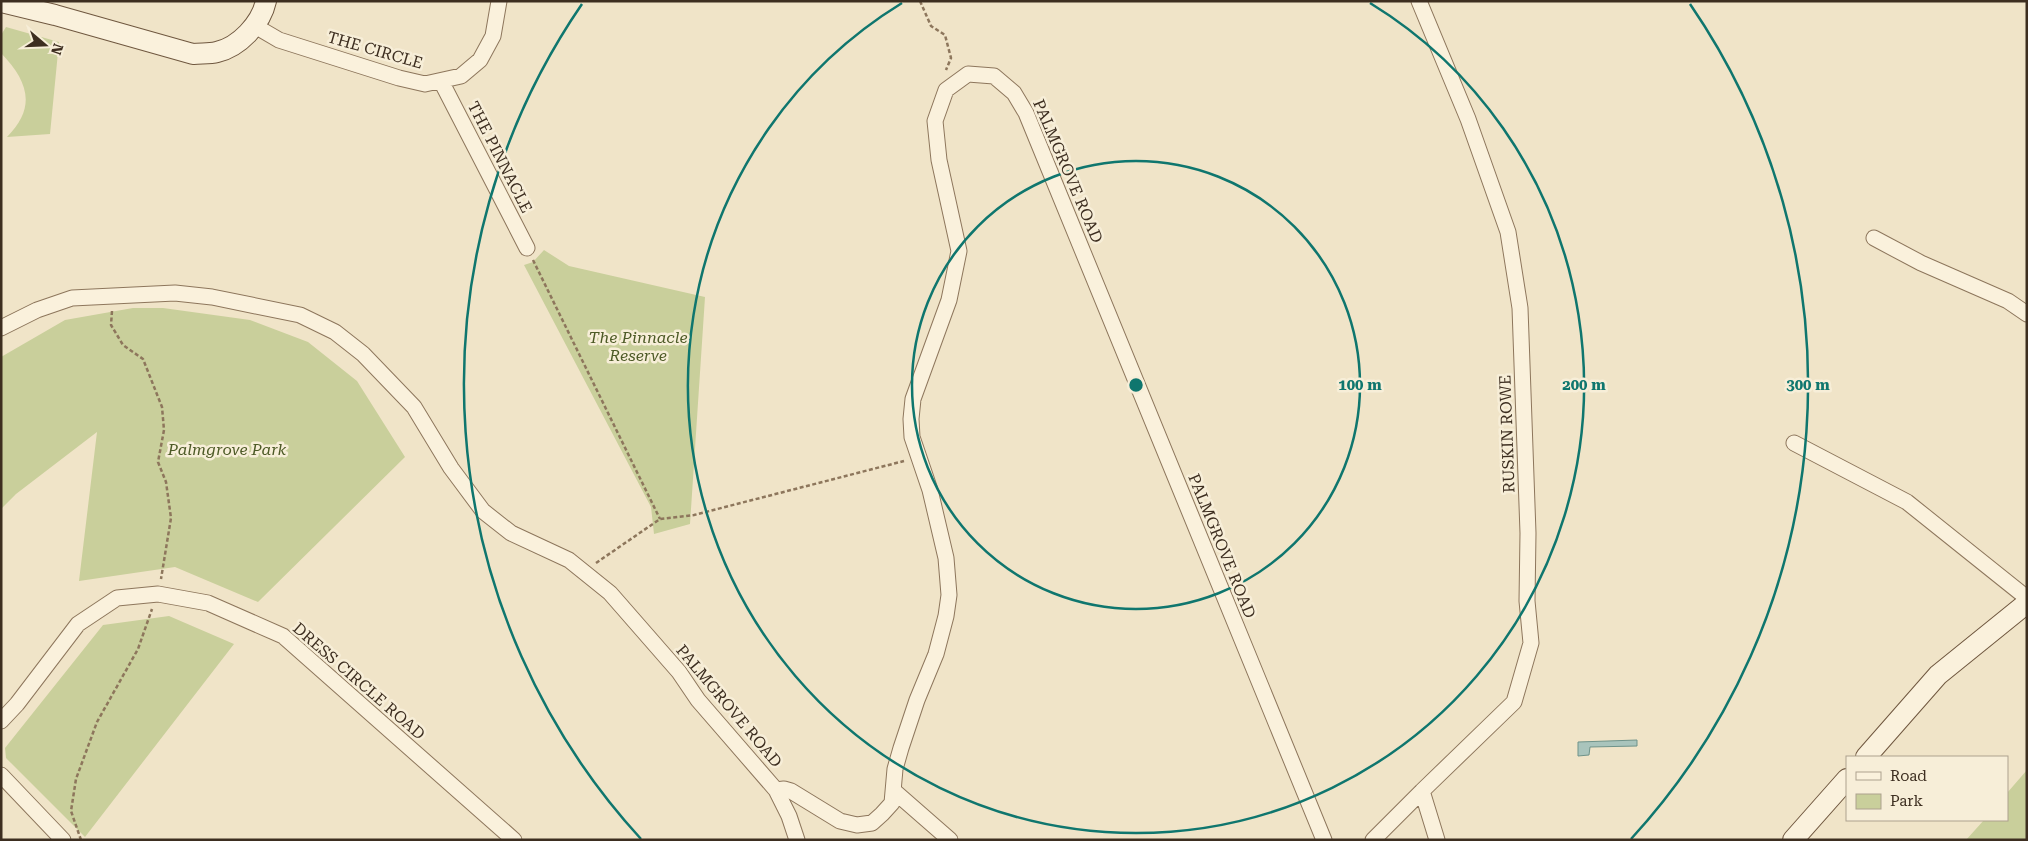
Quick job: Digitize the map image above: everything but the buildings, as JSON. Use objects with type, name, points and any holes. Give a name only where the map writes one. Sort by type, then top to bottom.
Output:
[{"type":"street","points":[[1,2],[46,12],[193,54],[217,52],[236,43],[255,26],[266,1]]},
{"type":"street","name":"THE CIRCLE","points":[[255,26],[280,40],[399,78],[425,84],[461,76],[480,60],[493,36],[499,1]]},
{"type":"street","name":"RUSKIN ROWE","points":[[1372,840],[1514,702],[1531,643],[1528,601],[1528,533],[1520,308],[1508,232],[1464,111],[1419,1]]},
{"type":"street","name":"PALMGROVE ROAD","points":[[1,328],[37,310],[72,298],[174,293],[212,297],[300,314],[335,332],[363,354],[414,407],[450,468],[483,511],[511,533],[569,560],[610,593],[679,672],[698,700],[776,790],[784,789],[791,791],[840,821],[858,825],[872,822],[892,803],[895,769],[917,700],[936,654],[946,616],[949,595],[946,558],[930,490],[912,437],[910,419],[913,399],[949,300],[959,251],[939,160],[936,121],[946,90],[968,74],[994,76],[1014,93],[1026,113],[1324,840]]},
{"type":"street","name":"THE PINNACLE","points":[[442,80],[527,248]]},
{"type":"street","points":[[1874,238],[1920,263],[2008,302],[2027,314]]},
{"type":"street","points":[[1794,443],[1907,502],[2027,598]]},
{"type":"street","name":"DRESS CIRCLE ROAD","points":[[1,721],[17,704],[78,624],[117,598],[158,594],[208,603],[283,636],[514,840]]},
{"type":"street","points":[[1867,756],[1938,675],[2027,603]]},
{"type":"street","points":[[1,775],[63,840]]},
{"type":"street","points":[[1794,840],[1846,780]]},
{"type":"street","points":[[776,790],[789,816],[797,840]]},
{"type":"street","points":[[894,791],[950,840]]},
{"type":"street","points":[[1422,791],[1437,840]]},
{"type":"path","points":[[920,1],[931,26],[945,35],[951,58],[944,75],[946,90]]},
{"type":"path","points":[[527,248],[660,519]]},
{"type":"path","points":[[81,840],[71,811],[76,779],[98,722],[138,649],[158,594],[171,518],[166,482],[158,462],[164,430],[162,407],[143,359],[123,345],[111,325],[114,295]]},
{"type":"path","points":[[587,574],[599,560],[660,519],[694,516],[920,457]]},
{"type":"green space","points":[[6,27],[59,42],[50,134],[7,137],[23,115],[25,94],[18,74],[1,53],[1,35]]},
{"type":"green space","name":"The Pinnacle Reserve","points":[[544,250],[569,266],[705,297],[690,524],[654,534],[651,507],[524,265],[533,262]]},
{"type":"green space","name":"Palmgrove Park","points":[[133,308],[163,308],[250,320],[308,342],[357,381],[405,457],[258,602],[175,567],[79,581],[97,432],[16,494],[1,509],[1,357],[65,320]]},
{"type":"green space","points":[[169,616],[234,644],[85,837],[6,758],[5,748],[103,625]]},
{"type":"green space","points":[[2027,770],[2027,840],[1966,840],[1983,821],[2008,821],[2008,792]]},
{"type":"water","points":[[1637,740],[1637,746],[1590,747],[1589,755],[1578,756],[1578,742]]}]
